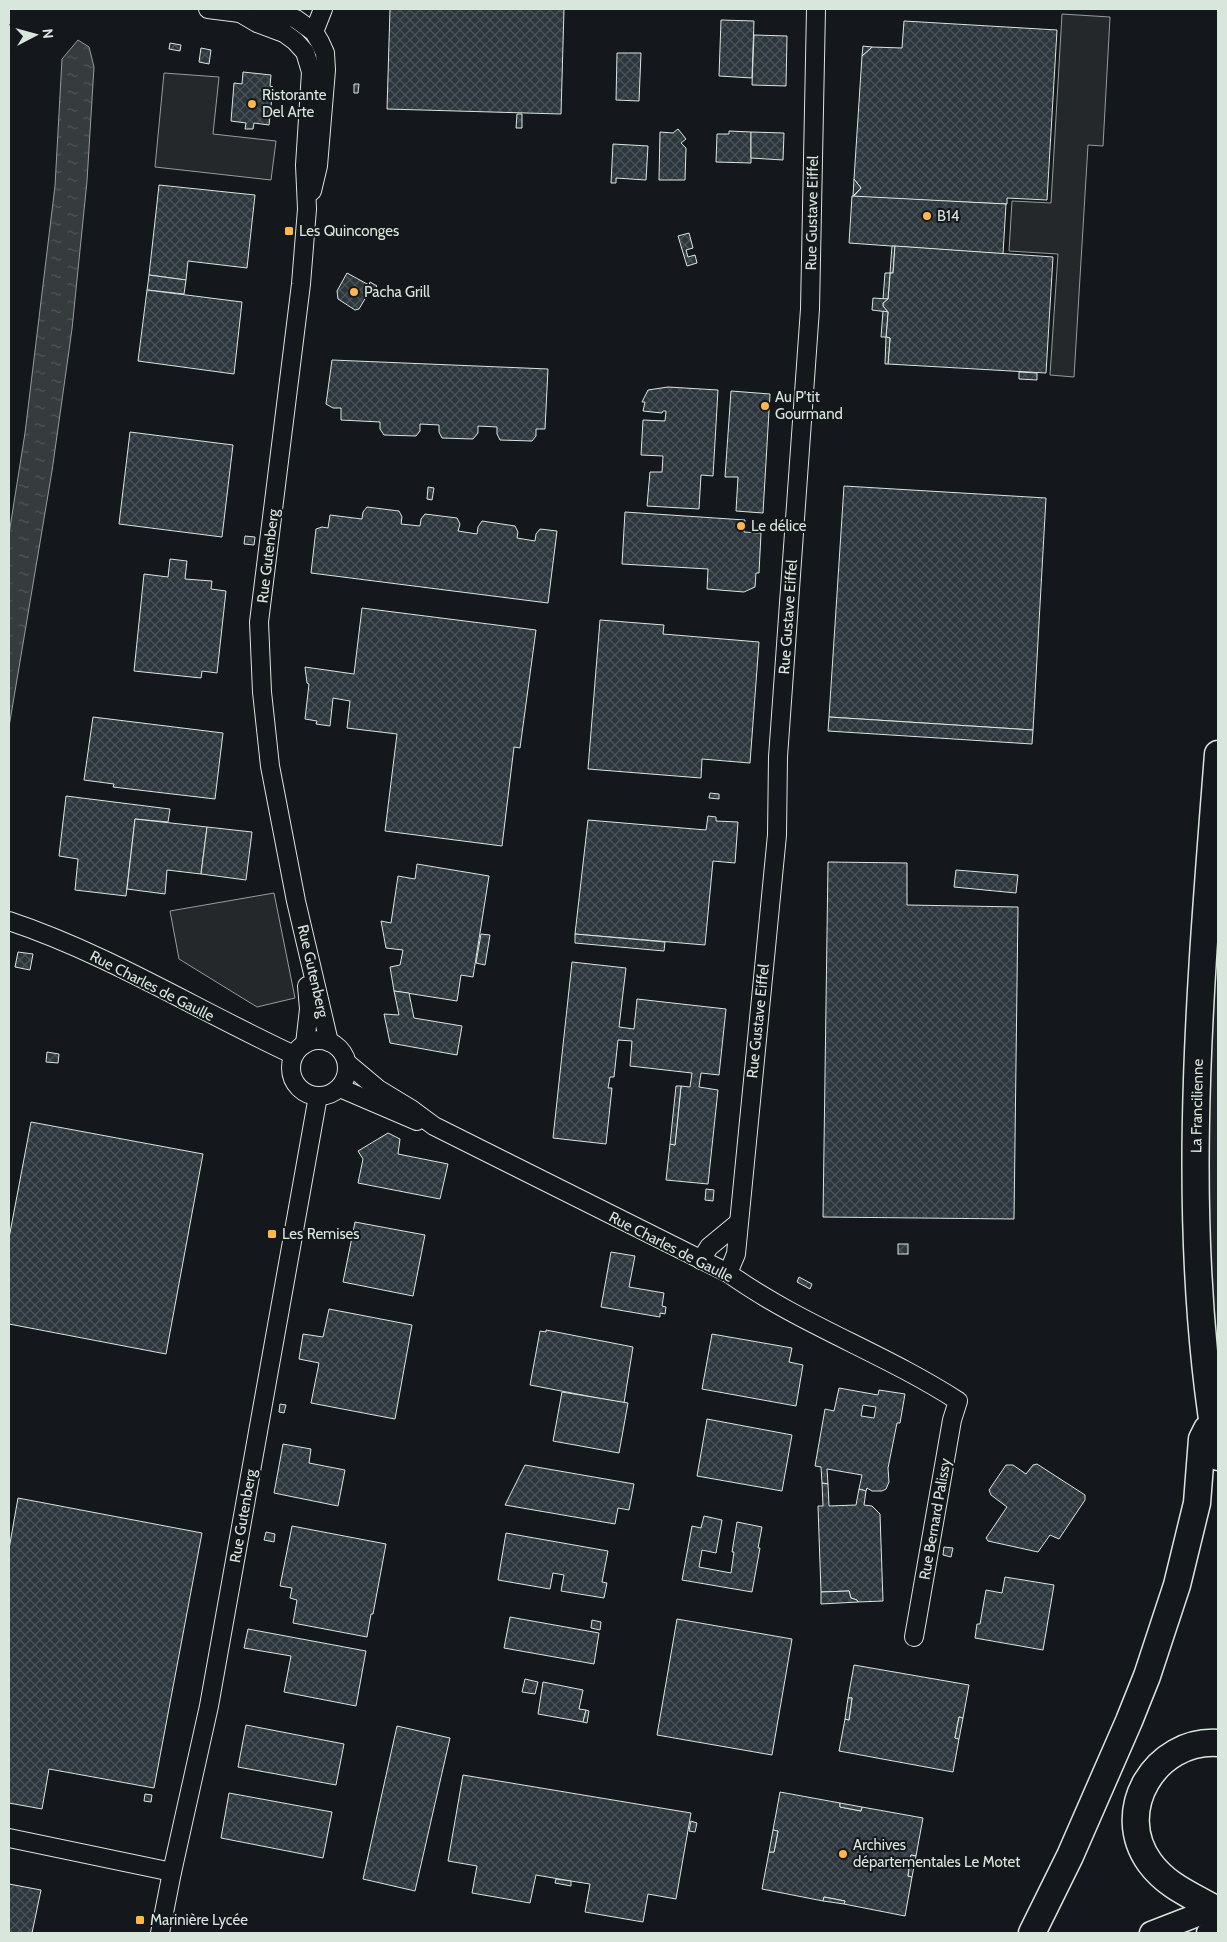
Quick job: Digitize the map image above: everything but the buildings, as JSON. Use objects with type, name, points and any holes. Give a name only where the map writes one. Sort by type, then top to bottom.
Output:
[{"type":"highway","name":"La Francilienne","points":[[1218,754],[1198,1040],[1195,1138],[1199,1300],[1218,1458]]},
{"type":"highway","points":[[1032,1933],[1070,1856],[1147,1676],[1177,1585],[1197,1503],[1202,1439],[1212,1419]]},
{"type":"highway","points":[[1215,1920],[1195,1897],[1177,1889],[1162,1878],[1149,1862],[1140,1847],[1136,1820],[1142,1789],[1160,1763],[1183,1747],[1218,1743]]},
{"type":"main road","points":[[1151,1933],[1215,1920]]},
{"type":"street","points":[[208,9],[240,13],[280,14],[302,25]]},
{"type":"street","points":[[271,28],[302,25],[323,9]]},
{"type":"street","name":"Rue Gustave Eiffel","points":[[728,1273],[736,1254],[777,835],[778,748],[810,308],[816,9]]},
{"type":"street","points":[[240,13],[257,23],[284,33],[305,52]]},
{"type":"street","name":"Rue Gutenberg","points":[[302,25],[305,52],[309,60],[311,85],[305,165],[307,209],[300,294],[259,622],[262,692],[270,766],[296,901],[329,1042]]},
{"type":"street","name":"Rue Gutenberg","points":[[302,25],[325,53],[326,70],[318,166],[307,209]]},
{"type":"street","name":"Rue Gutenberg","points":[[296,901],[309,1009],[300,1050]]},
{"type":"street","name":"Rue Charles de Gaulle","points":[[9,921],[39,931],[300,1050]]},
{"type":"street","points":[[320,1040],[329,1042],[338,1047],[344,1054],[347,1063],[347,1073],[344,1082],[340,1088],[326,1096],[309,1094],[296,1084],[291,1064],[300,1050],[320,1040]]},
{"type":"street","name":"Rue Charles de Gaulle","points":[[347,1063],[378,1089],[412,1109],[434,1126]]},
{"type":"street","name":"Rue Charles de Gaulle","points":[[340,1088],[407,1118],[434,1126],[728,1273],[757,1294],[865,1349],[958,1401]]},
{"type":"street","name":"Rue Gutenberg","points":[[160,1933],[209,1706],[318,1096]]},
{"type":"street","points":[[701,1260],[709,1247],[738,1224]]},
{"type":"street","name":"Rue Bernard Palissy","points":[[914,1637],[952,1420],[958,1401]]},
{"type":"street","points":[[9,1838],[172,1872]]},
{"type":"shaded area","points":[[1062,14],[1110,17],[1103,146],[1088,145],[1074,377],[1050,375],[1058,254],[1009,251],[1012,201],[1051,203]]},
{"type":"shaded area","points":[[164,73],[219,77],[213,134],[276,141],[271,180],[155,167]]},
{"type":"shaded area","points":[[1218,885],[1218,1388],[1205,1198]]},
{"type":"shaded area","points":[[274,893],[295,998],[257,1007],[179,959],[170,911]]},
{"type":"water","points":[[78,40],[89,47],[94,67],[87,181],[72,329],[52,471],[9,727],[9,534],[25,433],[55,186],[62,59]]},
{"type":"place","name":"Ristorante Del Arte","points":[[252,104]]},
{"type":"place","name":"B14","points":[[927,216]]},
{"type":"place","name":"Les Quinconges","points":[[289,231]]},
{"type":"place","name":"Pacha Grill","points":[[354,292]]},
{"type":"place","name":"Au P'tit Gourmand","points":[[765,406]]},
{"type":"place","name":"Le délice","points":[[741,526]]},
{"type":"place","name":"Les Remises","points":[[272,1234]]},
{"type":"place","name":"Archives départementales Le Motet","points":[[843,1854]]},
{"type":"place","name":"Marinière Lycée","points":[[140,1920]]}]
